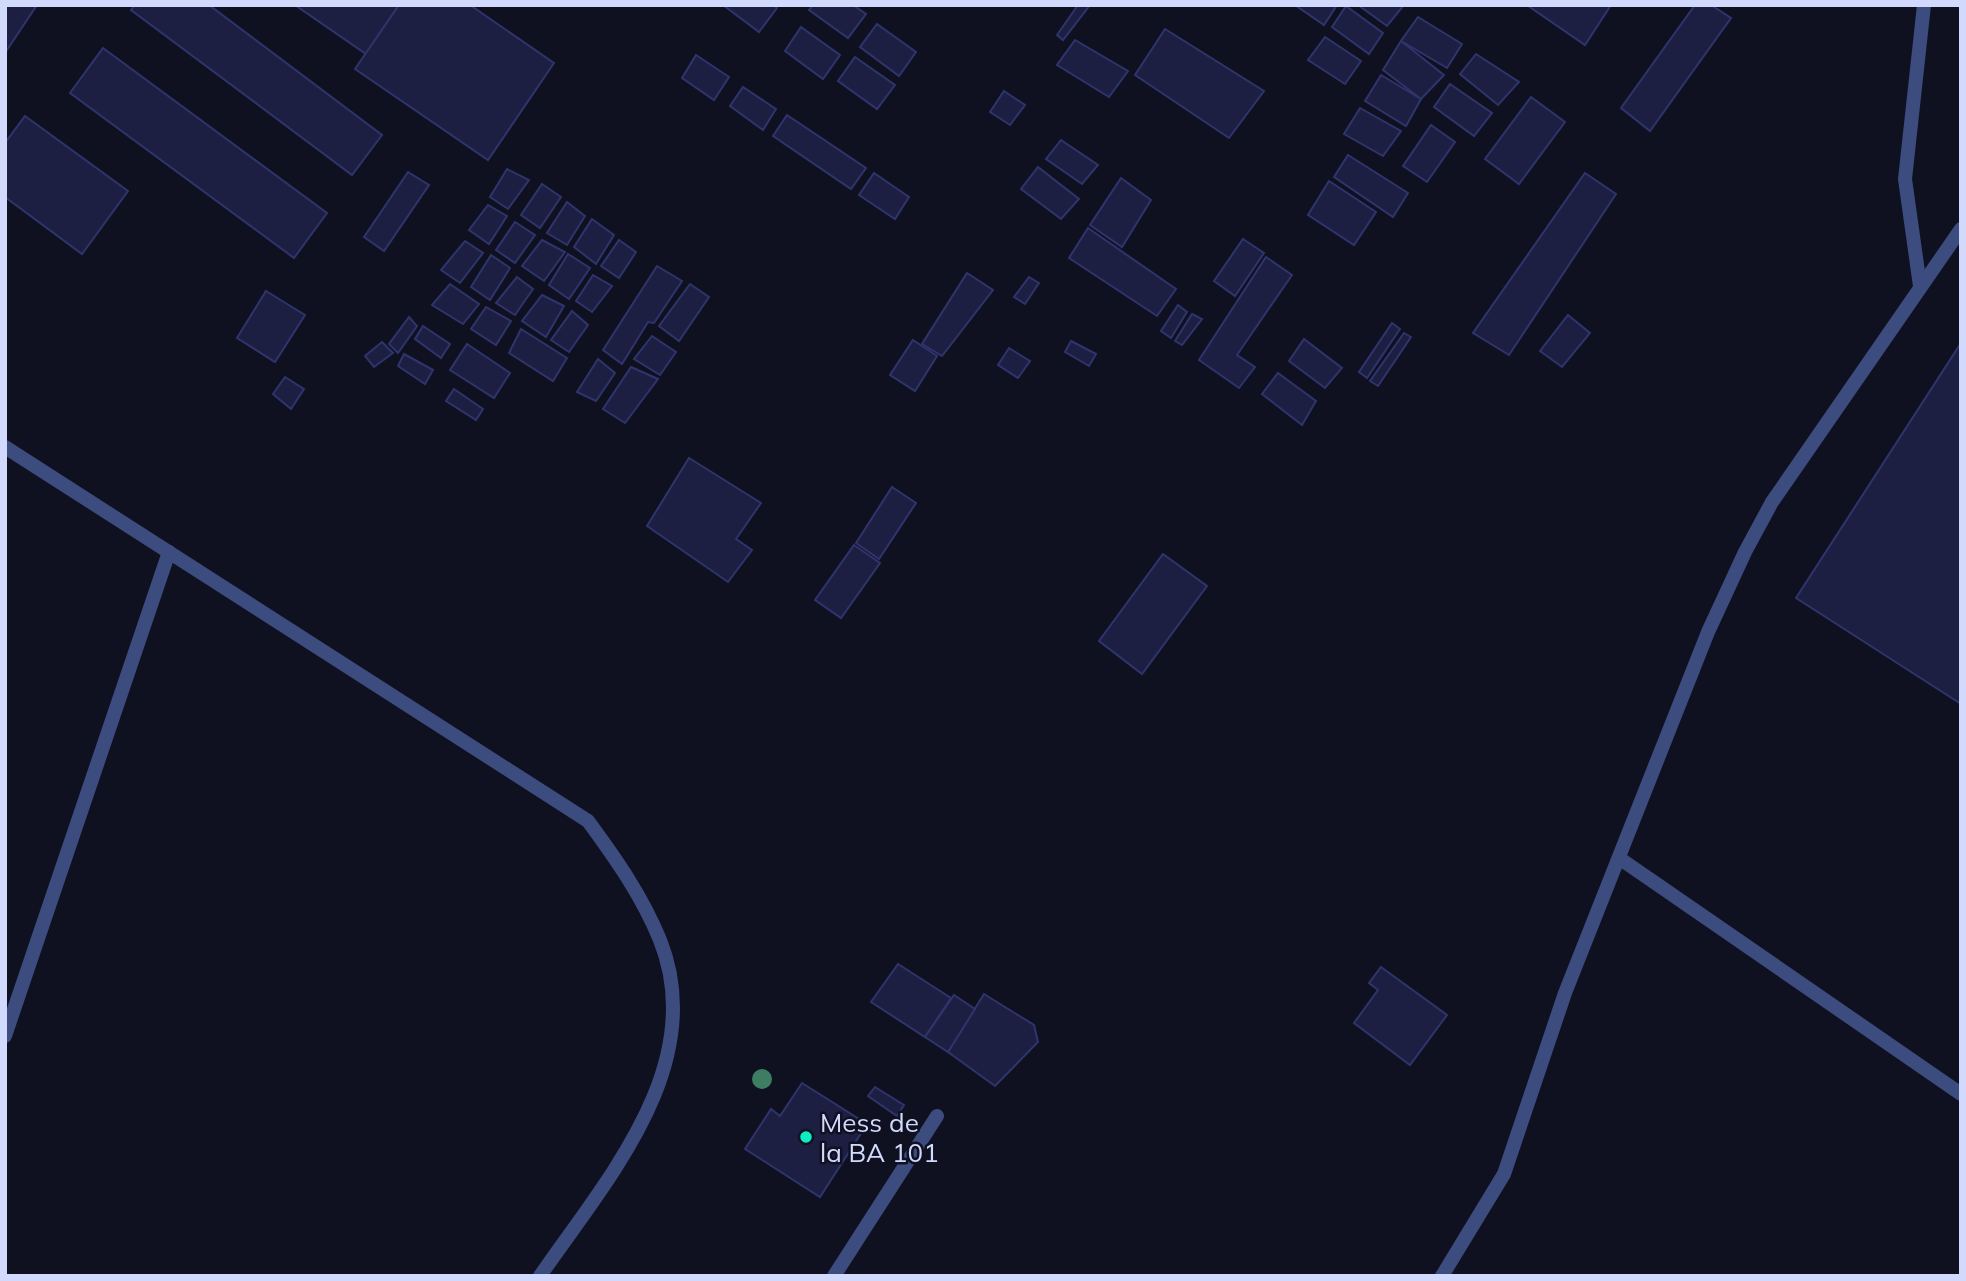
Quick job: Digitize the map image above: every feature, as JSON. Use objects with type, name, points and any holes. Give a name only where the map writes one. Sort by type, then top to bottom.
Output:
[{"type":"lane","points":[[1920,286],[1905,179],[1924,5]]},
{"type":"lane","points":[[1442,1276],[1504,1174],[1565,993],[1709,632],[1750,542],[1772,502],[1961,229]]},
{"type":"lane","points":[[5,447],[588,821],[629,878],[661,941],[672,982],[673,1017],[668,1055],[657,1094],[632,1142],[540,1276]]},
{"type":"lane","points":[[5,1035],[169,552]]},
{"type":"lane","points":[[1619,858],[1961,1094]]},
{"type":"lane","points":[[834,1276],[937,1116]]},
{"type":"building","points":[[5,5],[37,5],[5,53]]},
{"type":"building","points":[[135,5],[209,5],[382,135],[352,175],[131,10]]},
{"type":"building","points":[[295,5],[399,5],[366,54]]},
{"type":"building","points":[[399,5],[470,5],[554,63],[488,160],[355,69]]},
{"type":"building","points":[[723,5],[773,5],[777,8],[759,32]]},
{"type":"building","points":[[813,5],[853,5],[866,14],[848,38],[809,10]]},
{"type":"building","points":[[1078,5],[1090,5],[1063,40],[1057,35]]},
{"type":"building","points":[[1295,5],[1337,5],[1324,25]]},
{"type":"building","points":[[1358,5],[1404,5],[1387,26]]},
{"type":"building","points":[[1527,5],[1611,5],[1585,45]]},
{"type":"building","points":[[1695,5],[1711,5],[1731,18],[1650,131],[1621,108]]},
{"type":"building","points":[[1346,6],[1383,33],[1369,54],[1332,27]]},
{"type":"building","points":[[1418,17],[1462,44],[1447,68],[1401,41]]},
{"type":"building","points":[[877,24],[916,52],[899,76],[860,47]]},
{"type":"building","points":[[801,27],[840,55],[823,79],[785,51]]},
{"type":"building","points":[[1165,29],[1264,91],[1229,138],[1135,75]]},
{"type":"building","points":[[1325,37],[1361,61],[1345,84],[1308,60]]},
{"type":"building","points":[[1075,40],[1128,71],[1109,97],[1057,65]]},
{"type":"building","points":[[1401,41],[1444,75],[1421,99],[1383,70]]},
{"type":"building","points":[[103,48],[327,213],[294,258],[70,93]]},
{"type":"building","points":[[1476,54],[1519,82],[1498,105],[1460,74]]},
{"type":"building","points":[[696,55],[729,77],[714,100],[682,78]]},
{"type":"building","points":[[855,57],[895,85],[877,109],[838,81]]},
{"type":"building","points":[[1381,75],[1421,99],[1406,126],[1365,101]]},
{"type":"building","points":[[1450,84],[1492,113],[1474,136],[1434,107]]},
{"type":"building","points":[[743,87],[776,109],[763,130],[730,106]]},
{"type":"building","points":[[1004,91],[1025,105],[1010,125],[990,112]]},
{"type":"building","points":[[1531,97],[1565,122],[1519,184],[1485,159]]},
{"type":"building","points":[[1360,108],[1401,131],[1383,156],[1344,134]]},
{"type":"building","points":[[787,115],[866,168],[851,189],[773,136]]},
{"type":"building","points":[[25,116],[128,191],[82,254],[5,197],[5,143]]},
{"type":"building","points":[[1431,125],[1455,142],[1427,182],[1403,166]]},
{"type":"building","points":[[1061,140],[1098,165],[1082,184],[1046,159]]},
{"type":"building","points":[[1348,155],[1408,193],[1393,217],[1334,177]]},
{"type":"building","points":[[1038,167],[1079,199],[1061,219],[1021,189]]},
{"type":"building","points":[[507,169],[529,180],[508,209],[490,197]]},
{"type":"building","points":[[408,172],[429,185],[384,251],[364,237]]},
{"type":"building","points":[[874,173],[909,197],[895,219],[859,195]]},
{"type":"building","points":[[1585,173],[1616,194],[1509,355],[1473,333]]},
{"type":"building","points":[[1121,178],[1151,200],[1122,247],[1090,225]]},
{"type":"building","points":[[1329,181],[1376,212],[1354,245],[1308,215]]},
{"type":"building","points":[[542,184],[561,197],[540,228],[521,215]]},
{"type":"building","points":[[567,202],[585,216],[567,245],[547,233]]},
{"type":"building","points":[[488,205],[507,216],[489,244],[469,230]]},
{"type":"building","points":[[592,219],[614,235],[596,264],[574,247]]},
{"type":"building","points":[[515,222],[535,235],[515,263],[496,250]]},
{"type":"building","points":[[1088,228],[1176,289],[1157,316],[1069,258]]},
{"type":"building","points":[[1243,239],[1264,253],[1235,296],[1214,281]]},
{"type":"building","points":[[542,240],[565,252],[544,281],[522,266]]},
{"type":"building","points":[[619,240],[636,252],[619,278],[601,266]]},
{"type":"building","points":[[465,241],[483,253],[460,283],[441,270]]},
{"type":"building","points":[[568,254],[590,268],[569,299],[549,285]]},
{"type":"building","points":[[491,255],[510,268],[490,300],[471,287]]},
{"type":"building","points":[[1266,257],[1292,275],[1237,355],[1255,367],[1239,388],[1199,360]]},
{"type":"building","points":[[657,266],[682,281],[654,323],[648,322],[622,364],[603,350]]},
{"type":"building","points":[[967,273],[993,290],[942,356],[922,344]]},
{"type":"building","points":[[593,275],[612,286],[592,312],[576,301]]},
{"type":"building","points":[[517,277],[533,289],[515,315],[496,303]]},
{"type":"building","points":[[1029,277],[1039,283],[1025,304],[1014,297]]},
{"type":"building","points":[[450,284],[479,304],[463,324],[432,305]]},
{"type":"building","points":[[690,284],[709,297],[679,341],[659,326]]},
{"type":"building","points":[[266,291],[305,315],[275,362],[237,338]]},
{"type":"building","points":[[542,295],[564,306],[546,337],[522,321]]},
{"type":"building","points":[[1178,305],[1187,312],[1171,338],[1161,331]]},
{"type":"building","points":[[486,307],[511,321],[496,345],[471,329]]},
{"type":"building","points":[[572,311],[588,325],[569,352],[551,340]]},
{"type":"building","points":[[1192,314],[1202,319],[1182,345],[1175,341]]},
{"type":"building","points":[[1568,315],[1590,333],[1562,367],[1540,351]]},
{"type":"building","points":[[409,317],[417,326],[398,353],[389,344]]},
{"type":"building","points":[[1392,323],[1400,329],[1367,378],[1359,372]]},
{"type":"building","points":[[423,326],[450,344],[441,358],[415,339]]},
{"type":"building","points":[[521,329],[567,358],[553,381],[509,353]]},
{"type":"building","points":[[1404,333],[1411,337],[1378,386],[1370,381]]},
{"type":"building","points":[[652,336],[676,352],[660,375],[634,359]]},
{"type":"building","points":[[1304,339],[1342,368],[1325,388],[1289,361]]},
{"type":"building","points":[[913,340],[937,356],[915,391],[890,375]]},
{"type":"building","points":[[1071,341],[1096,354],[1089,366],[1065,352]]},
{"type":"building","points":[[382,342],[393,353],[374,367],[365,356]]},
{"type":"building","points":[[1961,343],[1961,704],[1796,598]]},
{"type":"building","points":[[467,344],[510,373],[494,398],[450,370]]},
{"type":"building","points":[[1009,348],[1030,361],[1018,378],[998,365]]},
{"type":"building","points":[[404,354],[433,370],[425,384],[398,366]]},
{"type":"building","points":[[598,359],[615,373],[596,401],[577,392]]},
{"type":"building","points":[[631,367],[658,379],[625,423],[603,409]]},
{"type":"building","points":[[1278,373],[1316,401],[1302,425],[1262,394]]},
{"type":"building","points":[[285,377],[304,389],[291,409],[273,394]]},
{"type":"building","points":[[454,389],[483,409],[476,420],[446,401]]},
{"type":"building","points":[[689,458],[761,503],[736,539],[752,550],[728,582],[647,526]]},
{"type":"building","points":[[892,487],[916,503],[879,559],[856,543]]},
{"type":"building","points":[[854,545],[880,563],[841,618],[815,600]]},
{"type":"building","points":[[1163,554],[1207,586],[1142,674],[1099,641]]},
{"type":"building","points":[[898,964],[951,998],[925,1037],[871,1002]]},
{"type":"building","points":[[1381,967],[1447,1015],[1410,1065],[1354,1023],[1378,990],[1369,983]]},
{"type":"building","points":[[984,994],[1034,1025],[1038,1042],[995,1086],[948,1052]]},
{"type":"building","points":[[954,995],[975,1009],[948,1052],[925,1037]]},
{"type":"building","name":"Mess de la BA 101","points":[[802,1083],[867,1124],[820,1197],[745,1149],[771,1109],[780,1116]]},
{"type":"building","points":[[875,1087],[904,1105],[897,1116],[868,1096]]},
{"type":"place","name":"Mess de la BA 101","points":[[806,1137]]}]
